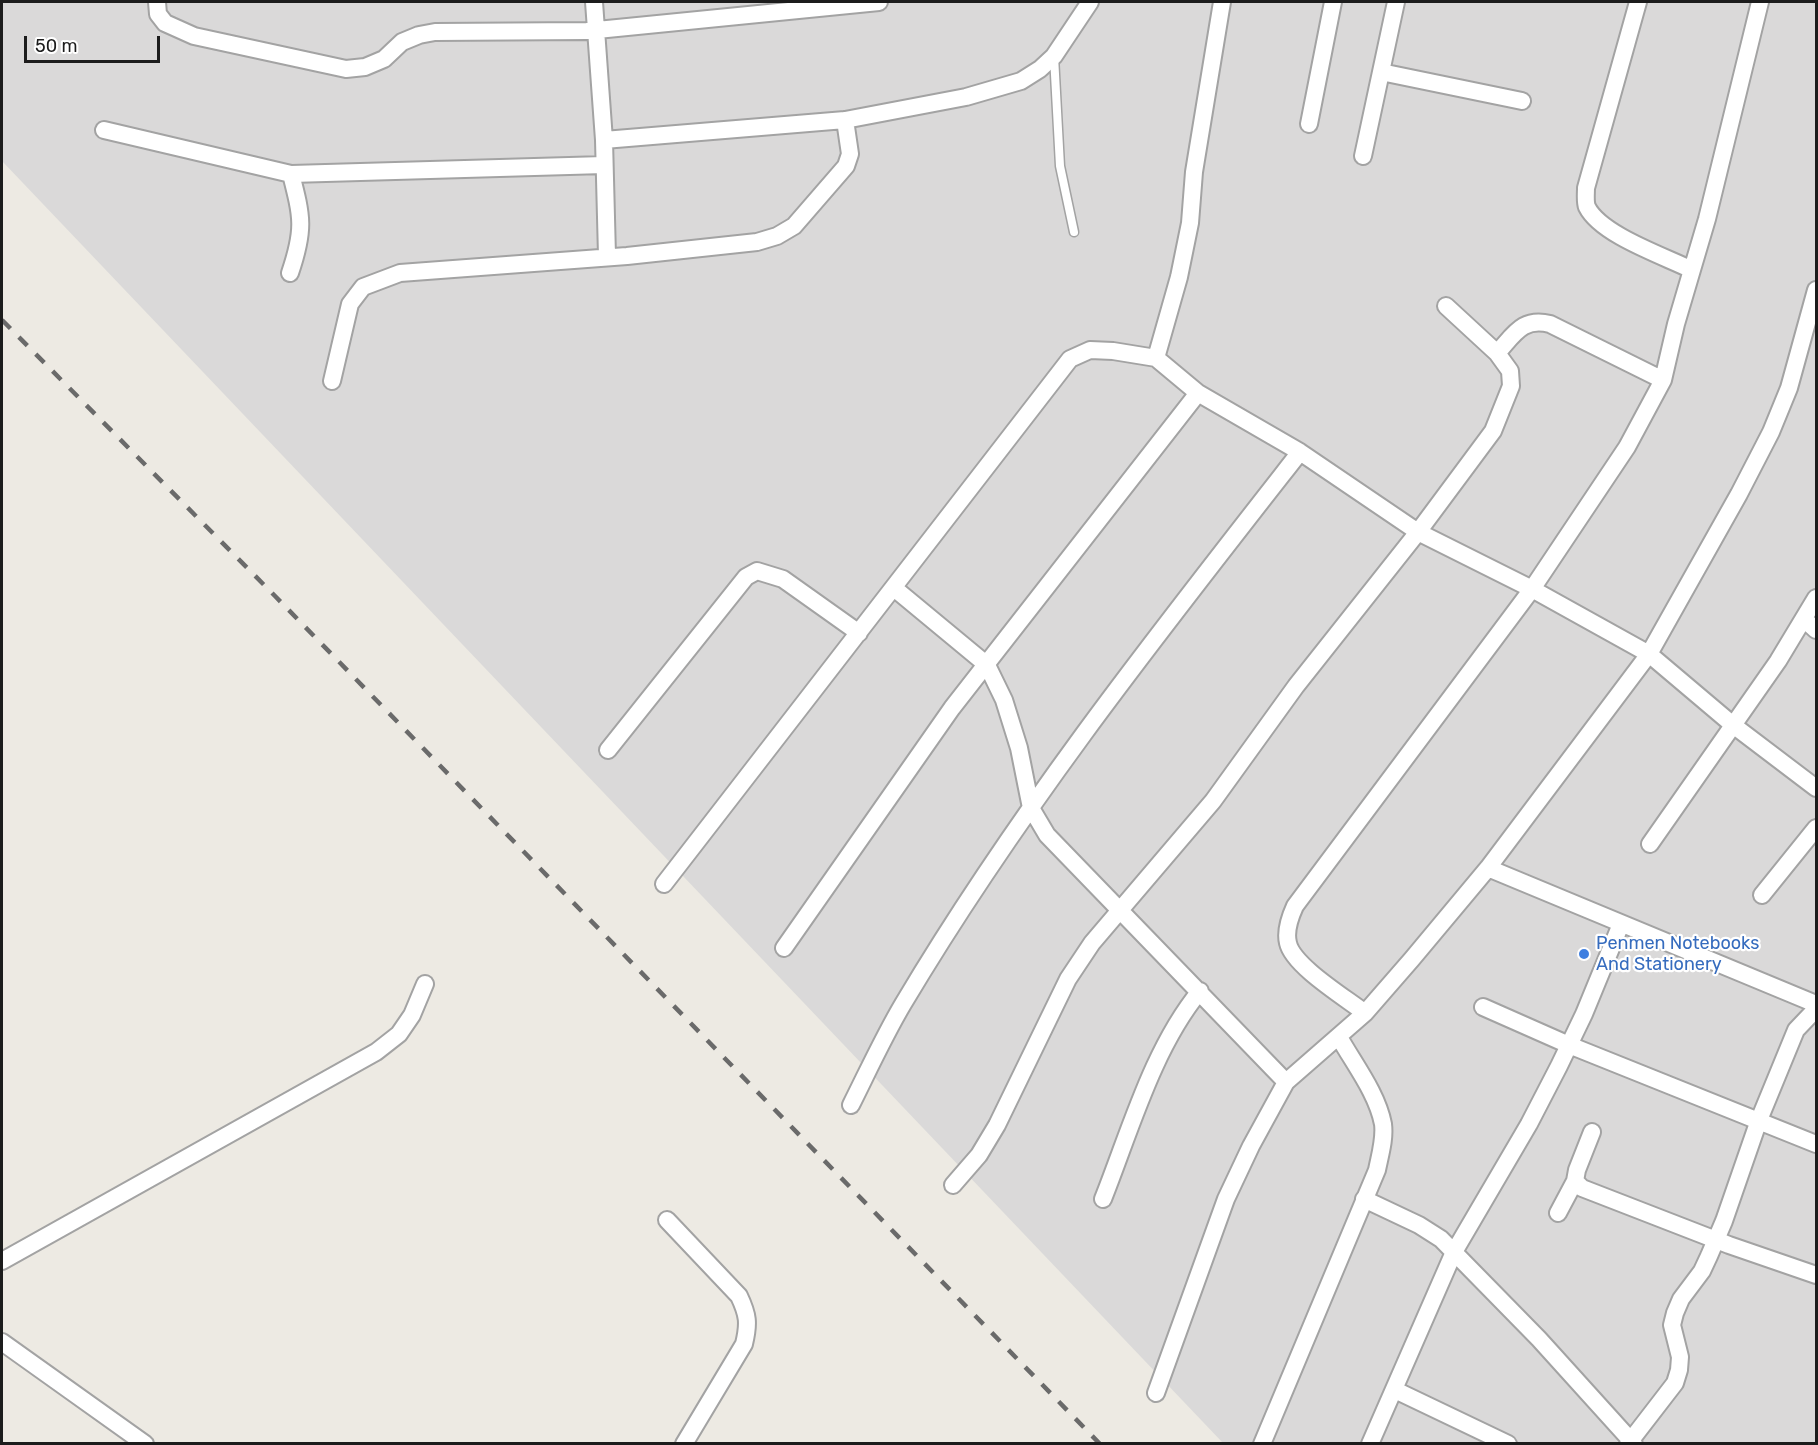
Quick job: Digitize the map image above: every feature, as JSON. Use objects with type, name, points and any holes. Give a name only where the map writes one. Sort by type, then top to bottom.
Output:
[{"type":"street","points":[[157,2],[158,14],[165,23],[194,36],[346,69],[365,67],[384,59],[402,42],[435,32],[595,30],[879,2]]},
{"type":"street","points":[[594,2],[604,140],[607,256]]},
{"type":"street","points":[[604,140],[845,120],[966,97],[1021,81],[1040,69],[1054,56],[1090,2]]},
{"type":"street","points":[[1156,358],[1179,278],[1190,223],[1194,172],[1222,2]]},
{"type":"street","points":[[1309,124],[1333,2]]},
{"type":"street","points":[[1363,156],[1396,2]]},
{"type":"street","points":[[1638,2],[1596,148],[1586,188],[1586,205],[1596,219],[1613,233],[1692,270]]},
{"type":"street","points":[[1365,1013],[1300,964],[1288,944],[1288,922],[1295,906],[1532,589],[1627,447],[1663,380],[1707,219],[1760,2]]},
{"type":"street","points":[[1381,72],[1522,101]]},
{"type":"street","points":[[332,381],[350,304],[363,287],[400,273],[627,256],[757,242],[777,236],[794,226],[846,166],[850,154],[845,120]]},
{"type":"street","points":[[104,130],[291,174],[603,165]]},
{"type":"street","points":[[290,273],[300,243],[301,213],[291,174]]},
{"type":"street","points":[[1156,1393],[1226,1199],[1251,1146],[1286,1082],[1365,1013],[1488,868],[1649,654],[1739,494],[1771,432],[1789,388],[1816,290]]},
{"type":"street","points":[[953,1185],[979,1155],[997,1125],[1068,979],[1092,943],[1213,801],[1296,686],[1418,532],[1493,431],[1511,386],[1510,370],[1497,353],[1446,306]]},
{"type":"street","points":[[1497,353],[1522,326],[1539,322],[1550,324],[1663,380]]},
{"type":"street","points":[[664,884],[1070,359],[1090,350],[1156,358],[1197,393],[1300,452],[1418,532],[1532,589],[1649,654],[1734,725],[1816,788]]},
{"type":"street","points":[[784,948],[952,708],[1197,393]]},
{"type":"street","points":[[851,1104],[902,1005],[961,911],[1074,745],[1300,452]]},
{"type":"street","points":[[608,750],[746,577],[757,571],[783,579],[859,633]]},
{"type":"street","points":[[894,588],[987,665],[1004,699],[1019,748],[1031,808],[1047,835],[1286,1082]]},
{"type":"street","points":[[1650,844],[1734,725],[1810,625],[1816,598]]},
{"type":"street","points":[[1762,895],[1816,828]]},
{"type":"street","points":[[1488,868],[1816,1004]]},
{"type":"street","points":[[1370,1443],[1454,1251],[1529,1124],[1569,1045],[1621,924]]},
{"type":"street","points":[[2,1261],[376,1052],[399,1034],[412,1015],[425,984]]},
{"type":"street","points":[[1103,1199],[1159,1056],[1173,1027],[1200,992]]},
{"type":"street","points":[[1483,1007],[1569,1045],[1816,1144]]},
{"type":"street","points":[[1364,1199],[1419,1225],[1441,1239],[1539,1339],[1631,1442],[1675,1383],[1680,1357],[1672,1325],[1675,1312],[1681,1299],[1702,1271],[1716,1240],[1758,1120],[1796,1030],[1816,1009]]},
{"type":"street","points":[[1262,1443],[1377,1170],[1383,1144],[1383,1125],[1374,1098],[1339,1037]]},
{"type":"street","points":[[1558,1213],[1575,1181],[1592,1132]]},
{"type":"street","points":[[1575,1181],[1582,1188],[1716,1240],[1816,1275]]},
{"type":"street","points":[[667,1220],[739,1296],[746,1310],[748,1325],[744,1344],[684,1443]]},
{"type":"street","points":[[2,1342],[145,1443]]},
{"type":"street","points":[[1395,1390],[1508,1443]]},
{"type":"lane","points":[[1054,56],[1060,166],[1074,232]]},
{"type":"shaded area","points":[[2,2],[1816,2],[1816,1443],[1223,1443],[2,161]]},
{"type":"railway","points":[[2,320],[275,596],[1100,1444]]},
{"type":"place","name":"Penmen Notebooks And Stationery","points":[[1584,954]]}]
